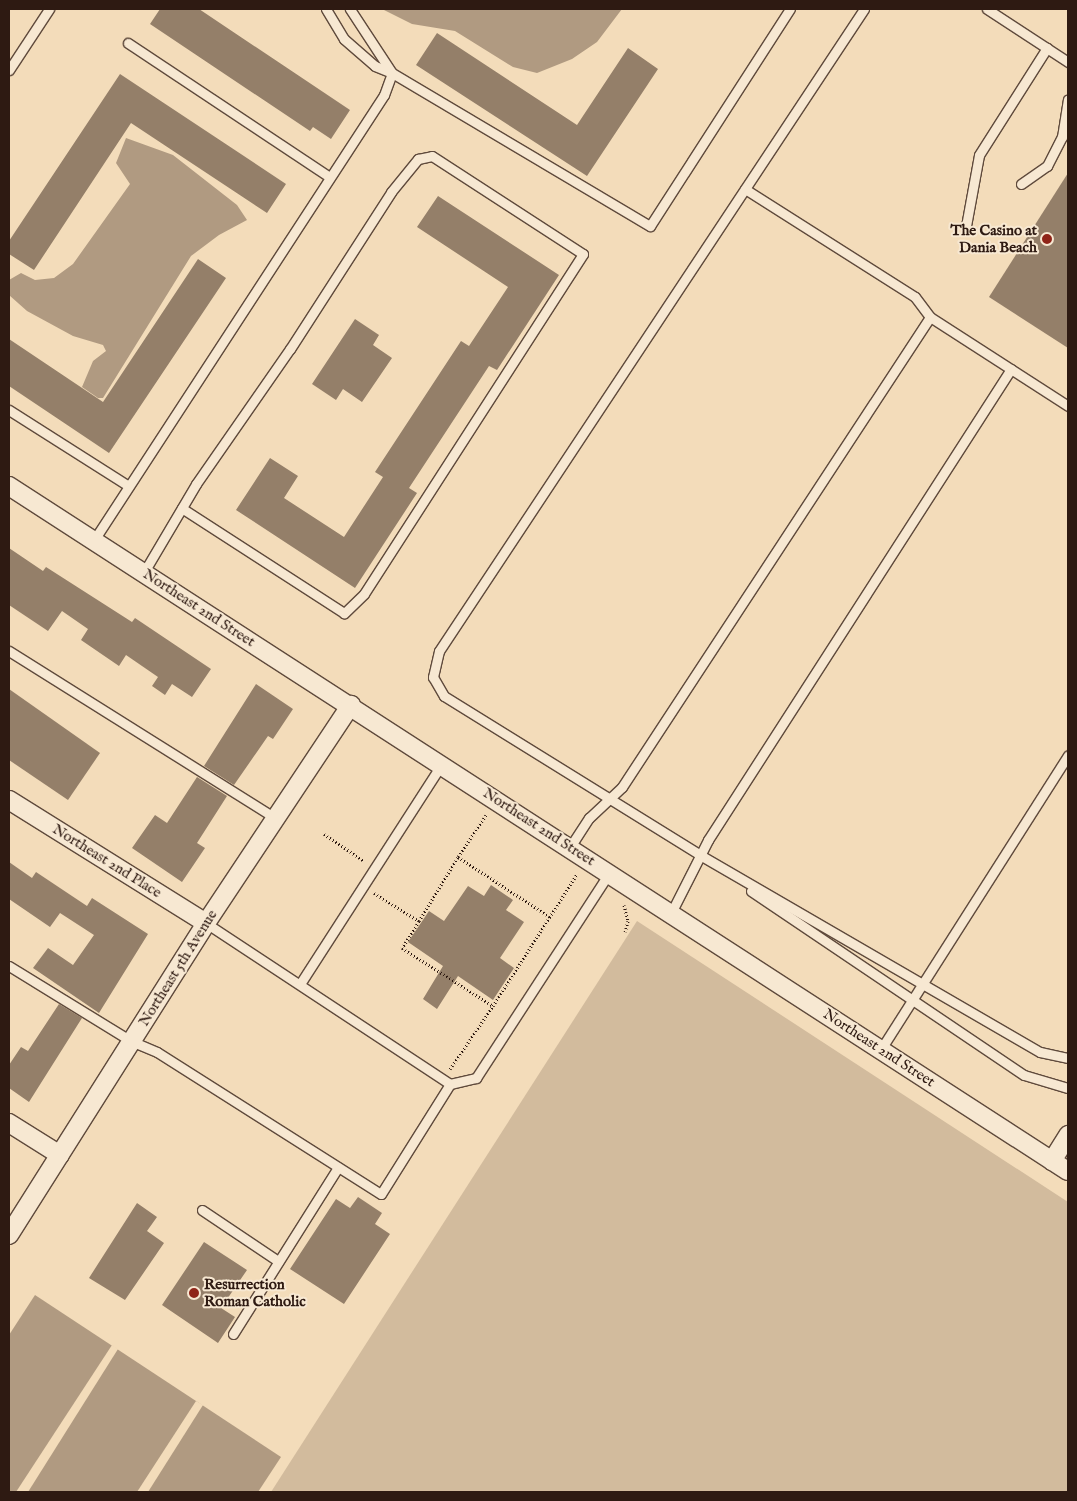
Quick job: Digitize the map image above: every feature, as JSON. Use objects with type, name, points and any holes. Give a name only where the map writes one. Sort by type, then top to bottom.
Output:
[{"type":"street","name":"Northeast 2nd Street","points":[[9,486],[442,764],[1068,1171]]},
{"type":"street","name":"Northeast 5th Avenue","points":[[9,1234],[206,923],[350,705]]},
{"type":"street","name":"Northeast 2nd Place","points":[[9,800],[206,923]]},
{"type":"street","points":[[9,1123],[60,1154]]},
{"type":"street","points":[[1052,1160],[1068,1135]]},
{"type":"lane","points":[[9,70],[48,9]]},
{"type":"lane","points":[[326,9],[344,39],[360,56],[392,73],[650,226],[790,9]]},
{"type":"lane","points":[[350,9],[392,73]]},
{"type":"lane","points":[[864,9],[439,651],[433,677],[444,696],[700,856],[1040,1052],[1068,1058]]},
{"type":"lane","points":[[987,9],[1068,62]]},
{"type":"lane","points":[[128,43],[330,177]]},
{"type":"lane","points":[[966,226],[979,155],[1047,48]]},
{"type":"lane","points":[[94,540],[127,485],[384,95],[392,73]]},
{"type":"lane","points":[[1021,184],[1047,166],[1062,137],[1068,99]]},
{"type":"lane","points":[[144,572],[182,508],[290,350],[390,192],[418,159],[432,156],[583,254],[364,594],[344,613],[182,508]]},
{"type":"lane","points":[[745,189],[916,297],[930,317],[1068,406]]},
{"type":"lane","points":[[570,847],[608,799],[622,787],[930,317]]},
{"type":"lane","points":[[671,913],[700,856],[1011,369]]},
{"type":"lane","points":[[9,410],[127,485]]},
{"type":"lane","points":[[9,651],[276,818]]},
{"type":"lane","points":[[881,1049],[1068,756]]},
{"type":"lane","points":[[300,984],[442,764]]},
{"type":"lane","points":[[700,856],[911,1001],[1024,1075],[1068,1088]]},
{"type":"lane","points":[[9,966],[131,1041],[158,1052],[381,1194],[450,1084],[476,1078],[610,873]]},
{"type":"lane","points":[[206,923],[450,1084]]},
{"type":"lane","points":[[233,1334],[338,1167]]},
{"type":"lane","points":[[202,1210],[278,1261]]},
{"type":"path","points":[[493,1006],[402,948],[486,814],[494,820]]},
{"type":"path","points":[[324,834],[375,868]]},
{"type":"path","points":[[458,857],[550,917]]},
{"type":"path","points":[[440,1067],[448,1072],[493,1006],[576,873],[623,904],[628,914],[625,932]]},
{"type":"path","points":[[501,892],[505,887]]},
{"type":"path","points":[[369,890],[419,921]]},
{"type":"shaded area","points":[[382,9],[622,9],[597,42],[572,59],[537,73],[513,67],[455,31],[412,24]]},
{"type":"shaded area","points":[[126,138],[173,155],[237,205],[247,220],[219,235],[191,256],[103,398],[98,398],[82,387],[93,361],[106,351],[103,345],[73,336],[27,311],[9,295],[9,280],[21,273],[35,280],[54,278],[73,264],[130,184],[116,163]]},
{"type":"shaded area","points":[[637,921],[1068,1202],[1068,1492],[271,1492]]},
{"type":"shaded area","points":[[35,1295],[281,1457],[258,1492],[9,1492],[9,1335]]},
{"type":"pier","points":[[112,1345],[118,1349],[28,1492],[16,1492]]},
{"type":"pier","points":[[196,1401],[203,1405],[148,1492],[137,1492]]},
{"type":"building","points":[[160,9],[199,9],[350,110],[331,139],[313,127],[310,131],[150,24]]},
{"type":"building","points":[[437,33],[577,125],[628,48],[658,69],[587,176],[416,65]]},
{"type":"building","points":[[120,74],[286,184],[267,213],[131,123],[34,270],[9,254],[9,241]]},
{"type":"building","name":"The Casino at Dania Beach","points":[[1068,173],[1068,348],[989,297]]},
{"type":"building","points":[[438,196],[559,275],[497,370],[489,366],[409,488],[417,493],[355,588],[236,510],[270,458],[298,476],[284,498],[344,537],[383,477],[375,472],[461,341],[469,346],[508,287],[417,227]]},
{"type":"building","points":[[198,259],[226,278],[109,453],[9,386],[9,339],[103,402]]},
{"type":"building","points":[[355,319],[379,335],[373,345],[392,358],[362,402],[343,389],[336,400],[312,384]]},
{"type":"building","points":[[9,548],[43,571],[46,567],[132,622],[135,618],[211,669],[192,697],[172,684],[165,695],[152,686],[158,677],[126,655],[119,666],[81,640],[88,629],[62,611],[48,631],[9,605]]},
{"type":"building","points":[[256,684],[293,709],[273,739],[268,736],[234,785],[204,766]]},
{"type":"building","points":[[9,689],[100,753],[68,800],[9,760]]},
{"type":"building","points":[[197,777],[227,796],[197,843],[205,848],[182,882],[132,848],[155,815],[167,823]]},
{"type":"building","points":[[9,862],[32,878],[36,872],[87,906],[92,898],[148,934],[99,1013],[33,968],[48,948],[73,965],[94,935],[60,913],[50,927],[9,899]]},
{"type":"building","points":[[491,885],[513,900],[506,910],[524,922],[500,958],[514,968],[493,1000],[458,976],[437,1009],[423,999],[443,966],[408,942],[429,911],[444,921],[468,886],[484,896]]},
{"type":"building","points":[[59,1004],[82,1018],[29,1102],[9,1088],[9,1065],[21,1047],[28,1051]]},
{"type":"building","points":[[358,1197],[382,1213],[375,1224],[390,1234],[344,1304],[290,1269],[336,1199],[350,1208]]},
{"type":"building","points":[[137,1203],[157,1217],[147,1231],[164,1243],[125,1300],[89,1278]]},
{"type":"building","name":"Resurrection Roman Catholic","points":[[204,1242],[247,1270],[221,1308],[235,1317],[218,1343],[162,1305]]},
{"type":"place","name":"The Casino at Dania Beach","points":[[1047,239]]},
{"type":"place","name":"Resurrection Roman Catholic","points":[[194,1293]]}]
